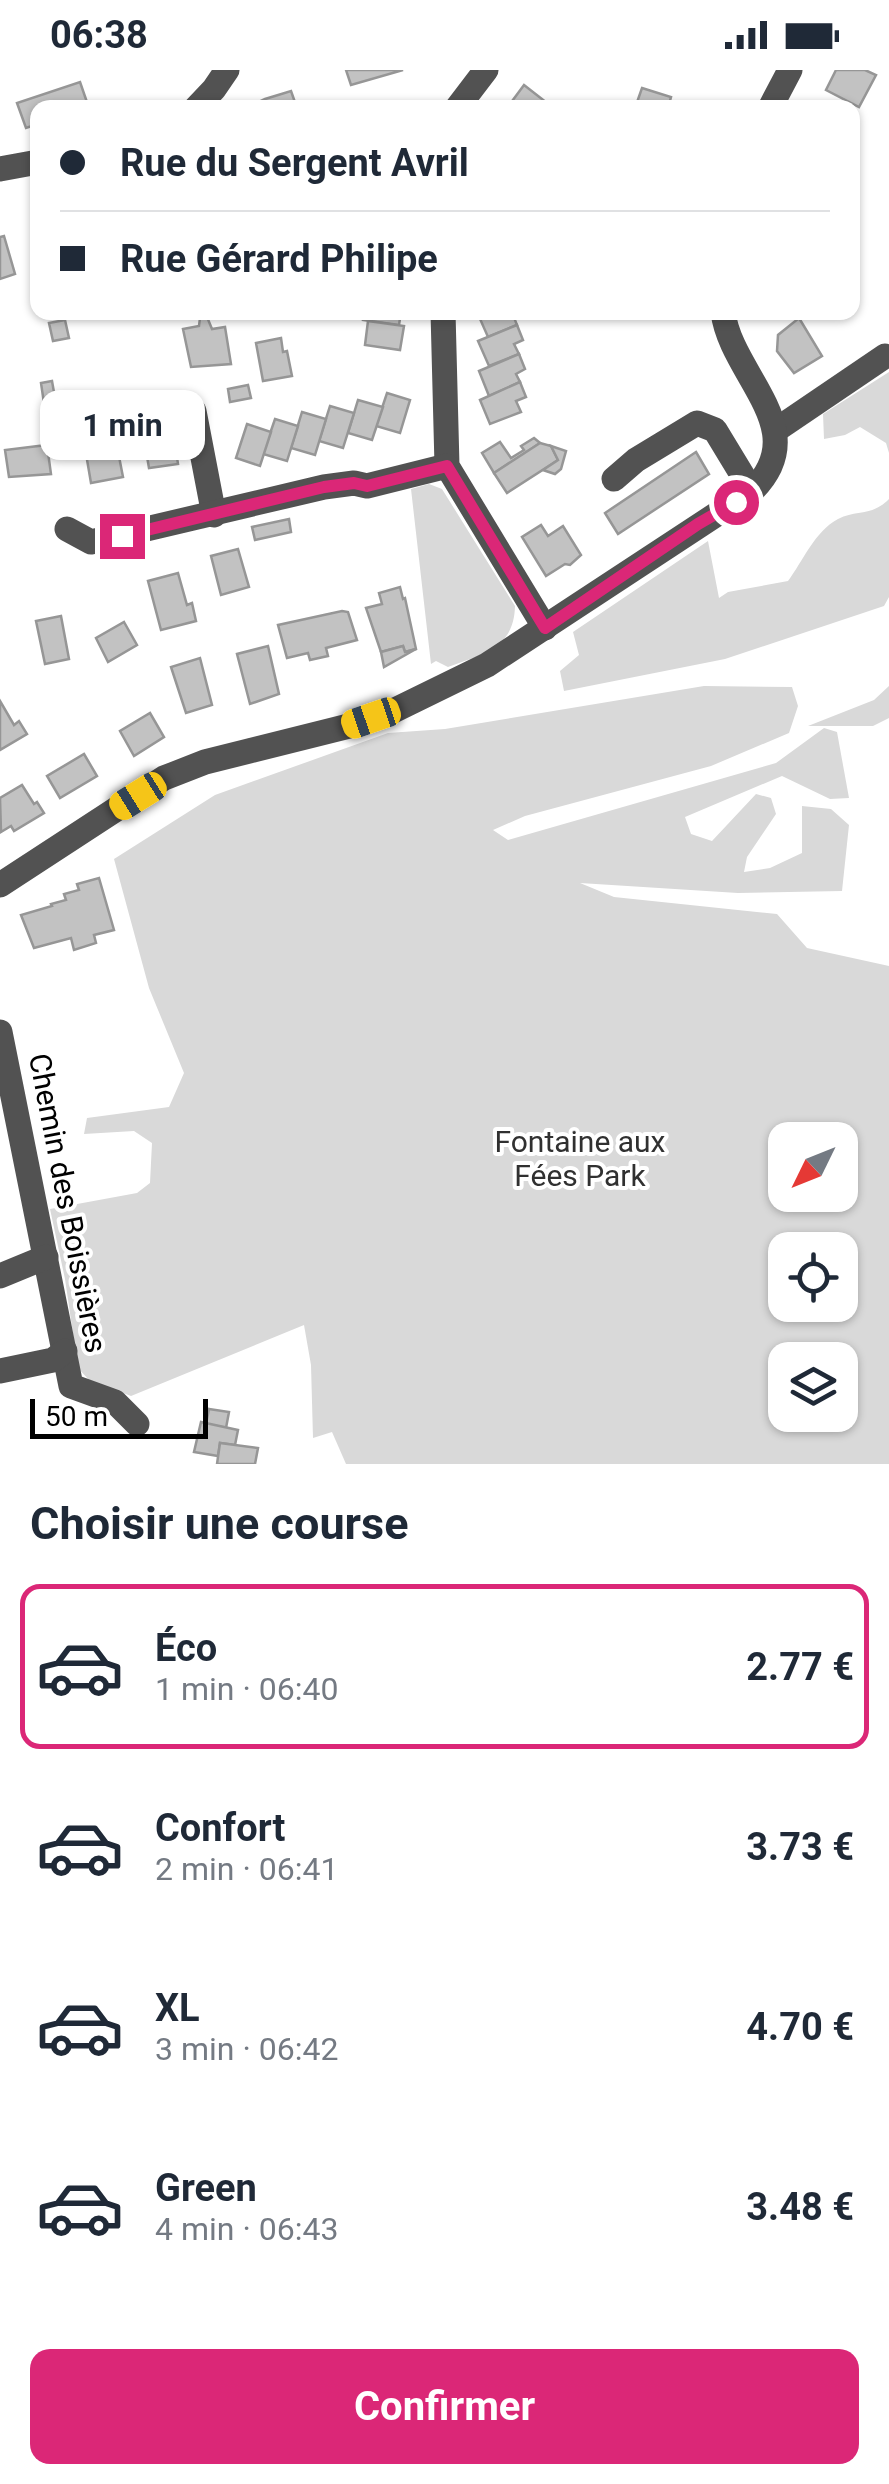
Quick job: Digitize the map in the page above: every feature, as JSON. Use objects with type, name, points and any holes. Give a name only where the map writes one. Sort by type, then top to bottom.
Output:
[{"type":"street","points":[[204,100],[227,70]]},
{"type":"street","points":[[463,100],[486,70]]},
{"type":"street","points":[[774,100],[790,70]]},
{"type":"street","points":[[0,169],[30,163]]},
{"type":"street","points":[[443,320],[447,466],[545,628]]},
{"type":"street","points":[[0,885],[164,778],[205,762],[393,711],[486,665],[752,491],[768,472],[774,457],[776,430],[738,355],[726,320]]},
{"type":"street","points":[[776,430],[885,356]]},
{"type":"street","points":[[194,411],[214,515]]},
{"type":"street","points":[[614,479],[689,426],[706,424],[714,430],[752,491]]},
{"type":"street","points":[[67,529],[91,542],[324,487],[354,483],[367,486],[447,466]]},
{"type":"street","name":"Chemin des Boissières","points":[[0,1032],[72,1386],[115,1402],[137,1424]]},
{"type":"street","points":[[0,1276],[46,1257]]},
{"type":"street","points":[[0,1371],[53,1360],[64,1350]]},
{"type":"green space","points":[[889,372],[889,453],[886,443],[860,427],[824,439],[823,414]]},
{"type":"green space","points":[[429,484],[442,489],[515,606],[509,632],[502,641],[484,653],[448,667],[436,661],[431,664],[411,489]]},
{"type":"green space","points":[[889,499],[889,597],[884,606],[725,659],[564,691],[560,671],[579,655],[573,632],[708,541],[719,598],[728,592],[788,581],[830,524],[870,511]]},
{"type":"green space","name":"Fontaine aux Fées Park","points":[[704,686],[792,687],[798,706],[789,733],[711,766],[525,816],[493,830],[508,840],[776,763],[824,728],[837,732],[849,798],[830,799],[782,776],[685,817],[691,834],[712,841],[756,794],[771,798],[776,814],[747,857],[744,872],[770,868],[802,853],[802,806],[831,809],[849,825],[842,891],[738,893],[580,883],[614,897],[777,914],[807,948],[889,966],[889,1464],[346,1464],[332,1432],[313,1438],[311,1365],[304,1325],[131,1396],[89,1380],[78,1368],[50,1209],[137,1193],[150,1183],[152,1143],[134,1131],[84,1134],[87,1118],[169,1107],[184,1073],[149,988],[114,859],[215,795],[388,733],[445,729]]},
{"type":"green space","points":[[889,686],[889,718],[873,726],[808,726],[874,700]]},
{"type":"building","points":[[346,70],[403,70],[351,85]]},
{"type":"building","points":[[836,70],[865,70],[876,75],[860,105],[860,100],[845,100],[826,90]]},
{"type":"building","points":[[80,82],[86,100],[30,100],[30,127],[26,128],[17,103]]},
{"type":"building","points":[[524,85],[543,100],[513,100]]},
{"type":"building","points":[[642,88],[671,97],[670,100],[638,100]]},
{"type":"building","points":[[291,91],[294,100],[263,100]]},
{"type":"building","points":[[4,236],[15,274],[0,279],[0,237]]},
{"type":"building","points":[[65,320],[69,338],[53,341],[49,323]]},
{"type":"building","points":[[200,320],[208,320],[212,329],[225,327],[231,364],[191,367],[183,329],[199,326]]},
{"type":"building","points":[[363,320],[400,320],[399,325]]},
{"type":"building","points":[[481,320],[515,320],[517,325],[488,337]]},
{"type":"building","points":[[800,320],[822,356],[794,373],[777,351],[778,335]]},
{"type":"building","points":[[368,321],[404,326],[400,350],[365,345]]},
{"type":"building","points":[[517,325],[523,340],[514,344],[519,354],[489,366],[478,341]]},
{"type":"building","points":[[281,338],[292,376],[263,381],[256,343]]},
{"type":"building","points":[[519,354],[525,369],[516,374],[520,382],[489,396],[479,371]]},
{"type":"building","points":[[52,381],[58,415],[46,417],[41,383]]},
{"type":"building","points":[[520,382],[526,397],[516,401],[521,412],[490,424],[480,400]]},
{"type":"building","points":[[248,385],[251,398],[230,402],[228,389]]},
{"type":"building","points":[[78,393],[81,408],[64,411],[60,396]]},
{"type":"building","points":[[387,393],[410,400],[400,433],[376,426]]},
{"type":"building","points":[[358,400],[383,407],[372,440],[348,433]]},
{"type":"building","points":[[330,406],[354,413],[343,448],[319,441]]},
{"type":"building","points":[[168,412],[175,444],[179,443],[178,464],[149,468],[140,416]]},
{"type":"building","points":[[302,412],[326,419],[315,455],[291,448]]},
{"type":"building","points":[[275,419],[298,426],[287,461],[263,454]]},
{"type":"building","points":[[247,424],[271,432],[260,466],[236,458]]},
{"type":"building","points":[[115,436],[123,477],[91,483],[84,442]]},
{"type":"building","points":[[534,438],[540,443],[494,473],[482,453],[500,442],[511,458]]},
{"type":"building","points":[[540,443],[551,446],[558,460],[507,493],[494,473]]},
{"type":"building","points":[[47,445],[51,474],[9,477],[5,450]]},
{"type":"building","points":[[551,446],[566,451],[561,469],[555,474],[543,470],[558,460]]},
{"type":"building","points":[[696,452],[709,474],[618,534],[605,513]]},
{"type":"building","points":[[289,519],[291,532],[255,540],[252,527]]},
{"type":"building","points":[[541,525],[548,536],[563,526],[581,555],[546,576],[522,537]]},
{"type":"building","points":[[238,549],[249,587],[221,595],[211,556]]},
{"type":"building","points":[[178,573],[196,621],[161,630],[148,581]]},
{"type":"building","points":[[400,587],[416,649],[405,652],[403,646],[381,652],[366,608],[382,604],[379,593]]},
{"type":"building","points":[[348,612],[357,640],[326,648],[328,656],[310,660],[308,653],[287,658],[278,625]]},
{"type":"building","points":[[61,616],[69,659],[45,664],[36,621]]},
{"type":"building","points":[[124,622],[137,645],[108,662],[96,638]]},
{"type":"building","points":[[268,646],[279,694],[250,704],[237,654]]},
{"type":"building","points":[[403,646],[405,652],[416,649],[384,667],[381,652]]},
{"type":"building","points":[[200,658],[212,705],[186,713],[171,667]]},
{"type":"building","points":[[0,701],[14,725],[19,721],[27,734],[0,750]]},
{"type":"building","points":[[150,713],[164,737],[134,756],[120,731]]},
{"type":"building","points":[[84,754],[97,776],[60,798],[47,776]]},
{"type":"building","points":[[22,785],[44,813],[14,831],[11,826],[1,832],[0,798]]},
{"type":"building","points":[[99,878],[114,930],[94,935],[96,943],[74,950],[71,938],[34,948],[21,915],[66,900],[64,894],[79,890],[77,884]]},
{"type":"building","points":[[209,1409],[229,1412],[226,1428],[206,1424]]},
{"type":"building","points":[[201,1422],[238,1430],[235,1445],[220,1443],[218,1456],[194,1452]]},
{"type":"building","points":[[220,1443],[258,1448],[255,1464],[217,1464]]},
{"type":"route","points":[[122,536],[324,487],[354,483],[367,486],[447,466],[545,628],[736,502]]}]
